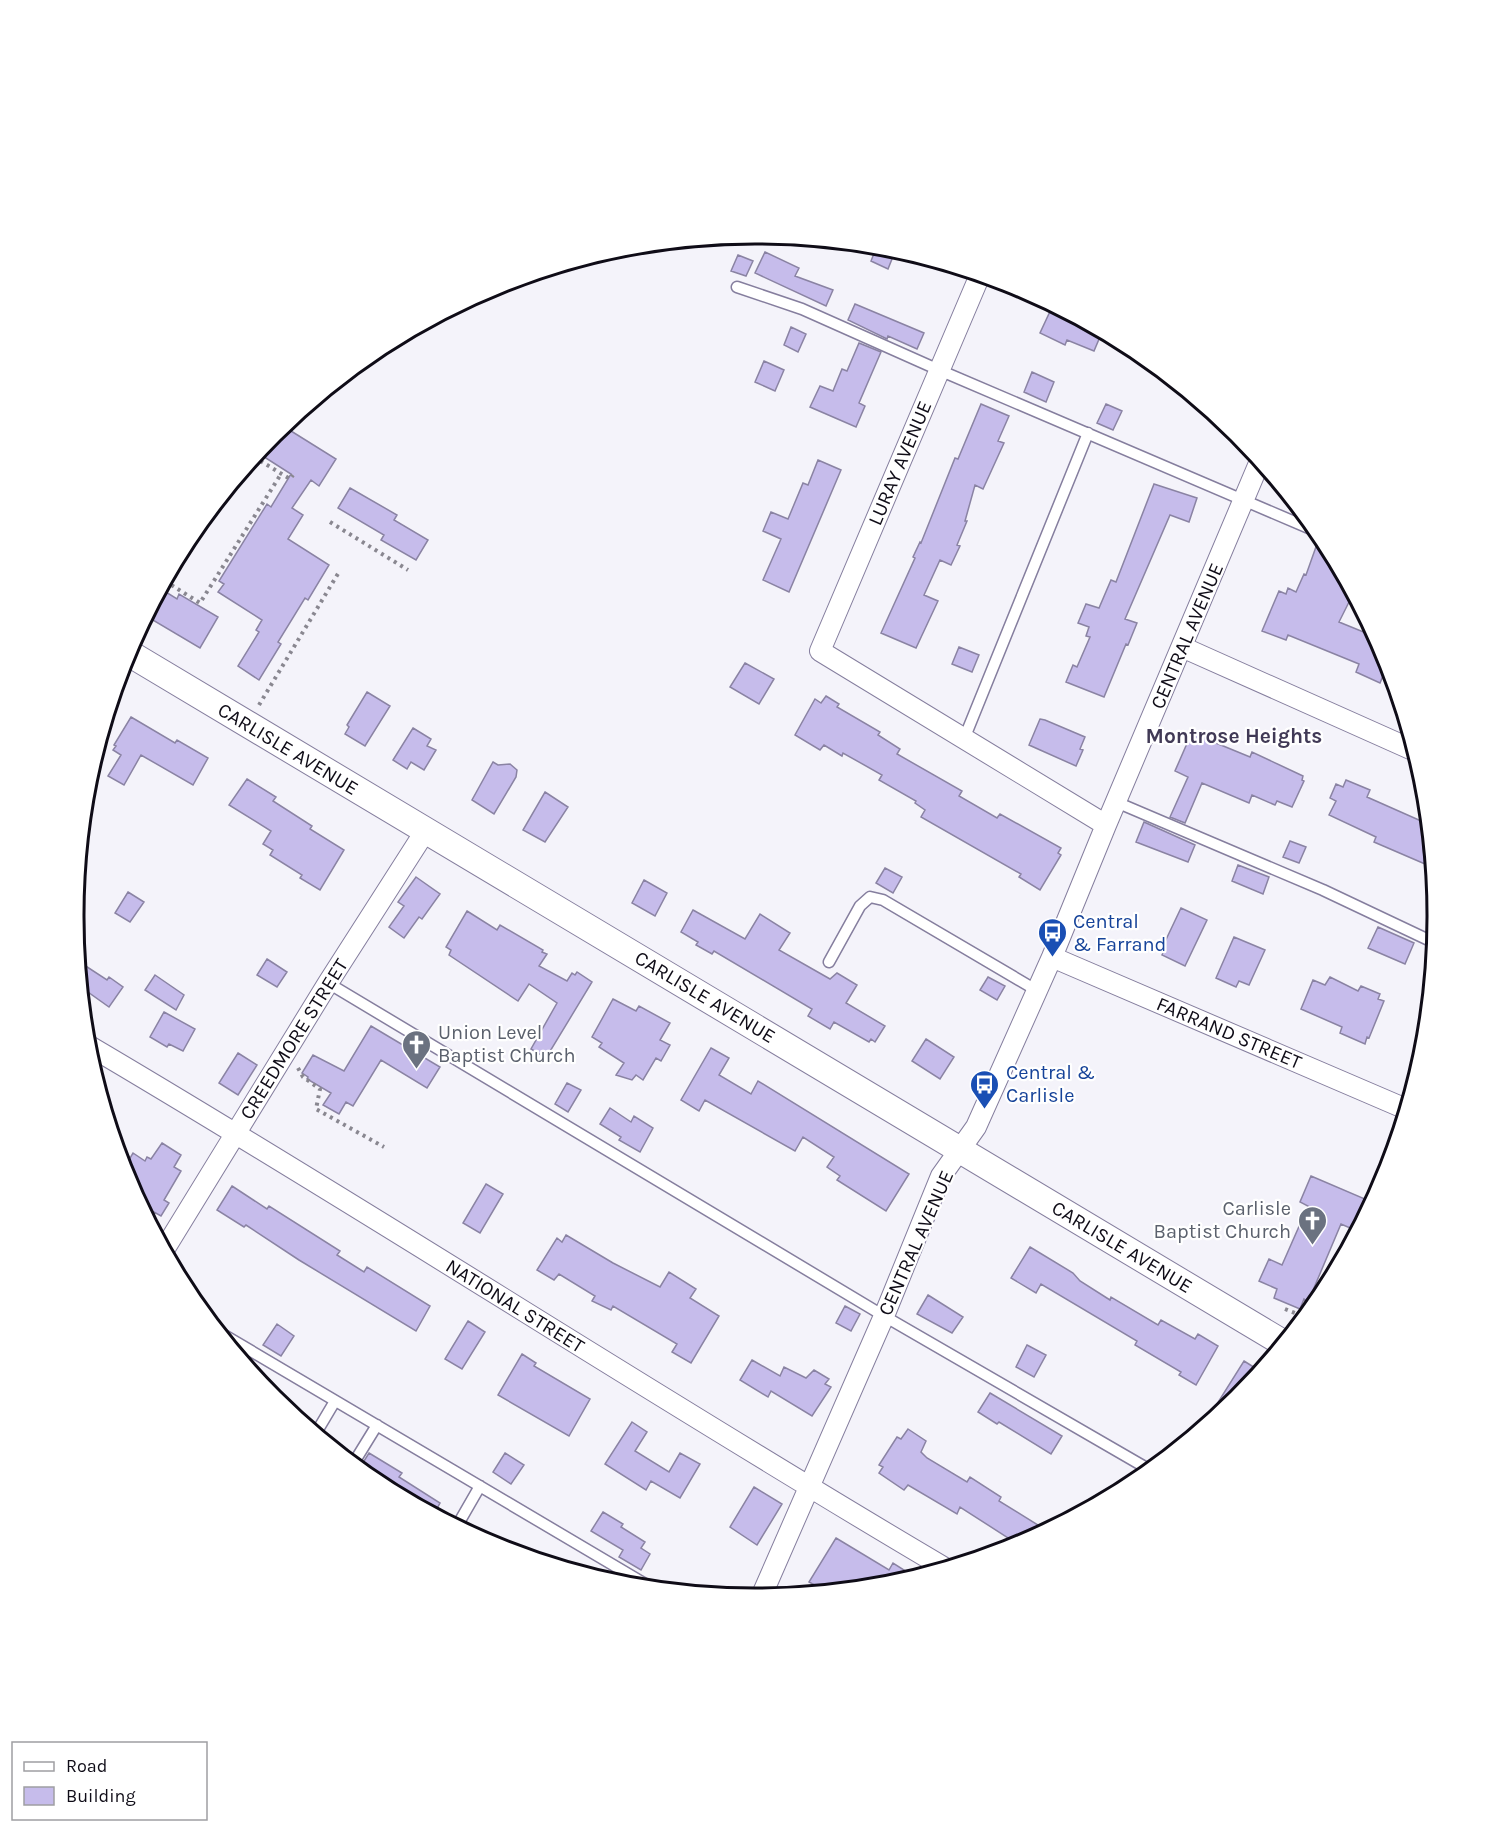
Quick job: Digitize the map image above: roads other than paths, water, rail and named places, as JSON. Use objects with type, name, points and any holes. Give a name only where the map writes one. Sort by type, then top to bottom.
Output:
[{"type":"street","name":"LURAY AVENUE","points":[[964,739],[820,651],[977,282]]},
{"type":"street","name":"CENTRAL AVENUE","points":[[765,1588],[884,1316],[941,1176],[985,1110],[1052,957],[1257,469]]},
{"type":"street","points":[[1182,647],[1405,747]]},
{"type":"street","name":"CARLISLE AVENUE","points":[[136,657],[960,1150],[1283,1330]]},
{"type":"street","points":[[964,739],[1106,825]]},
{"type":"street","name":"CREEDMORE STREET","points":[[169,1242],[328,983],[426,830]]},
{"type":"street","name":"FARRAND STREET","points":[[1052,957],[1399,1106]]},
{"type":"street","name":"NATIONAL STREET","points":[[98,1051],[237,1132],[808,1487],[936,1563]]},
{"type":"lane","points":[[737,287],[802,309],[1301,524]]},
{"type":"lane","points":[[964,739],[1088,433]]},
{"type":"lane","points":[[1116,802],[1323,890],[1426,939]]},
{"type":"lane","points":[[829,962],[860,906],[870,897],[883,900],[1036,990]]},
{"type":"lane","points":[[328,983],[884,1316],[1141,1465]]},
{"type":"lane","points":[[238,1343],[633,1576]]},
{"type":"lane","points":[[320,1427],[335,1401]]},
{"type":"lane","points":[[358,1457],[377,1425]]},
{"type":"lane","points":[[461,1519],[480,1486]]},
{"type":"place","name":"Central & Farrand","points":[[1052,958]]},
{"type":"place","name":"Union Level Baptist Church","points":[[417,1070]]},
{"type":"place","name":"Central & Carlisle","points":[[985,1110]]},
{"type":"place","name":"Carlisle Baptist Church","points":[[1312,1246]]},
{"type":"district","name":"Montrose Heights","points":[[1234,736]]}]
